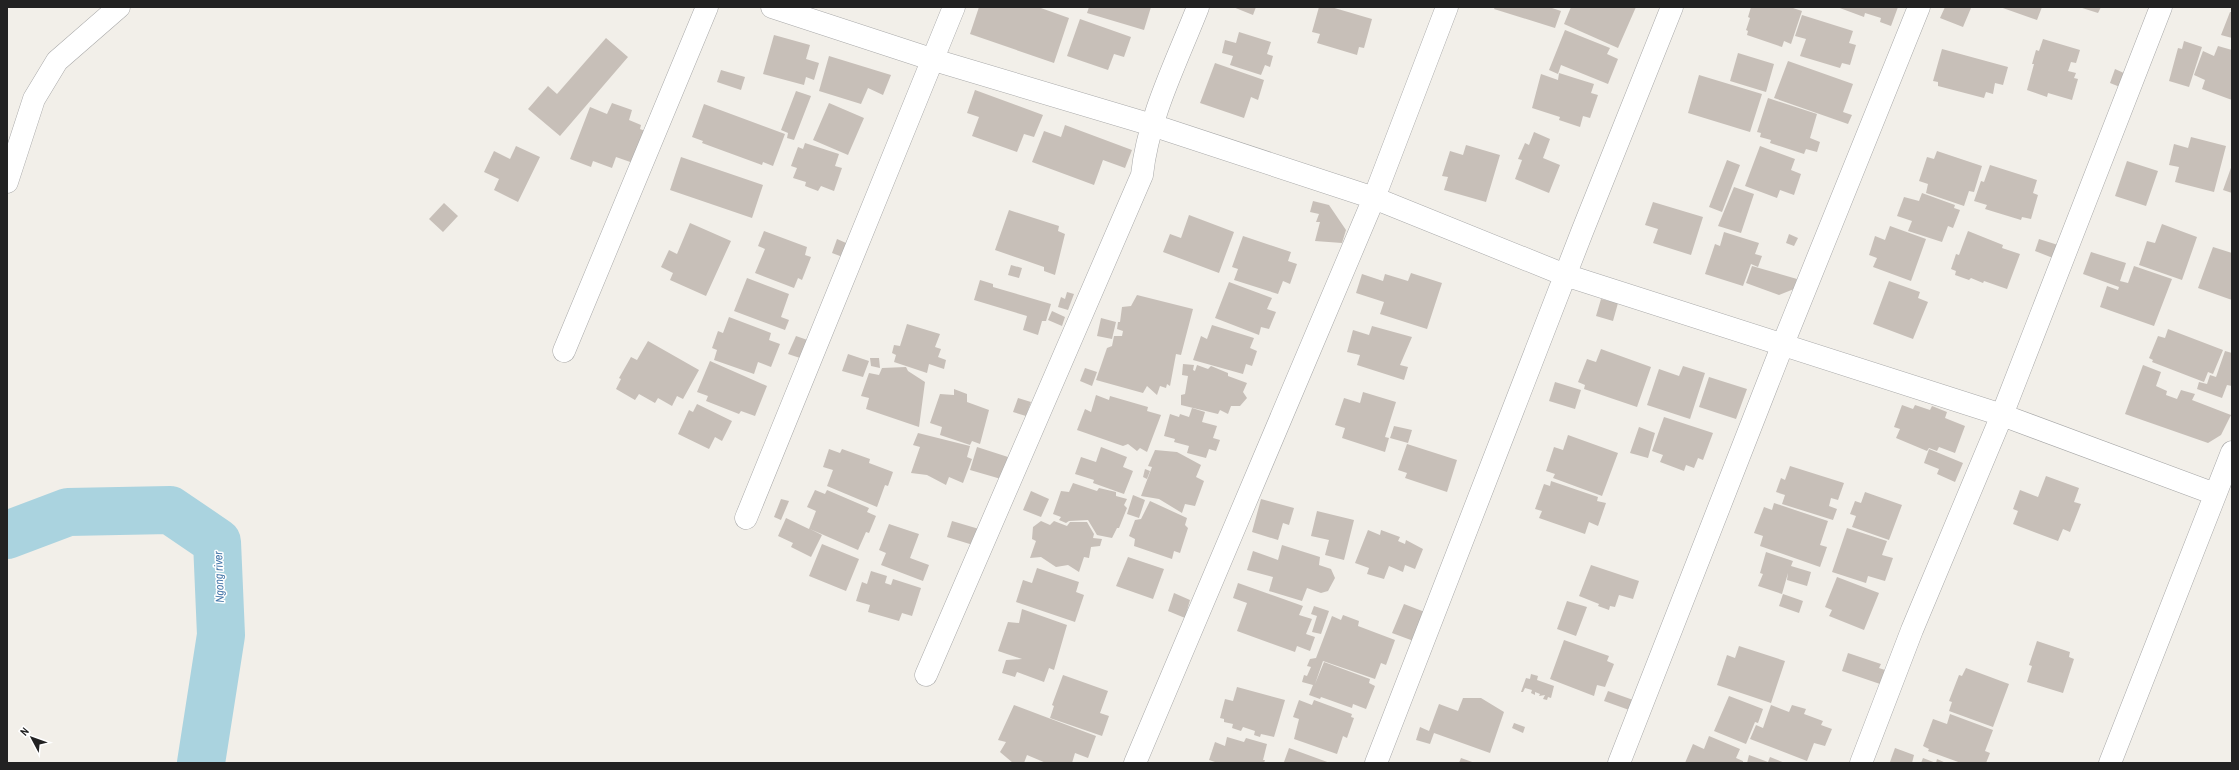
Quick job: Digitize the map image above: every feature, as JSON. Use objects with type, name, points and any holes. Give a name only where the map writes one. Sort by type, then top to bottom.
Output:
[{"type":"street","points":[[7,182],[34,99],[57,61],[119,7]]},
{"type":"street","points":[[564,351],[707,7]]},
{"type":"street","points":[[772,7],[934,60],[1152,125],[1374,198],[1565,275],[2002,415],[2215,494]]},
{"type":"street","points":[[746,518],[934,60],[954,7]]},
{"type":"street","points":[[926,675],[1142,175],[1144,156],[1152,125],[1198,7]]},
{"type":"street","points":[[1136,763],[1374,198],[1447,7]]},
{"type":"street","points":[[1376,763],[1565,275],[1672,7]]},
{"type":"street","points":[[1619,763],[1783,344],[1919,7]]},
{"type":"street","points":[[1861,763],[1912,630],[2002,415],[2161,7]]},
{"type":"street","points":[[2110,763],[2232,452]]},
{"type":"building","points":[[979,7],[1038,7],[1069,18],[1054,63],[970,34]]},
{"type":"building","points":[[1089,7],[1151,7],[1144,30],[1087,13]]},
{"type":"building","points":[[1233,7],[1256,7],[1253,15]]},
{"type":"building","points":[[1319,7],[1331,7],[1372,19],[1364,48],[1359,47],[1357,55],[1317,43],[1320,34],[1312,32]]},
{"type":"building","points":[[1495,7],[1549,7],[1561,11],[1555,28],[1494,9]]},
{"type":"building","points":[[1571,7],[1636,7],[1618,48],[1564,24]]},
{"type":"building","points":[[1751,7],[1790,7],[1802,11],[1791,44],[1784,41],[1782,47],[1747,35],[1748,31],[1746,30],[1750,18],[1748,17]]},
{"type":"building","points":[[1837,7],[1898,7],[1891,26],[1880,22],[1881,18],[1865,13],[1864,17]]},
{"type":"building","points":[[1945,7],[1971,8],[1963,27],[1940,18]]},
{"type":"building","points":[[2000,7],[2042,7],[2037,20]]},
{"type":"building","points":[[2079,7],[2101,7],[2098,13]]},
{"type":"building","points":[[2230,12],[2232,12],[2232,38],[2221,35]]},
{"type":"building","points":[[1802,15],[1853,31],[1849,43],[1856,45],[1850,65],[1842,63],[1840,68],[1800,56],[1806,39],[1795,36]]},
{"type":"building","points":[[1080,19],[1131,37],[1124,57],[1114,54],[1108,70],[1067,56]]},
{"type":"building","points":[[1565,30],[1610,48],[1607,54],[1618,59],[1608,84],[1561,65],[1558,74],[1549,70]]},
{"type":"building","points":[[1239,32],[1271,42],[1267,54],[1273,56],[1270,67],[1265,65],[1261,75],[1230,65],[1233,56],[1222,53],[1225,40],[1236,43]]},
{"type":"building","points":[[774,35],[810,45],[806,59],[819,63],[814,80],[806,77],[804,85],[763,74]]},
{"type":"building","points":[[606,38],[628,57],[560,136],[528,109],[548,86],[557,94]]},
{"type":"building","points":[[2043,39],[2080,50],[2076,63],[2071,62],[2068,71],[2076,73],[2074,78],[2078,79],[2072,100],[2048,93],[2047,97],[2027,90],[2036,50],[2039,51]]},
{"type":"building","points":[[2184,41],[2202,47],[2189,87],[2169,81],[2178,48],[2182,49]]},
{"type":"building","points":[[2218,46],[2232,50],[2232,100],[2202,89],[2205,80],[2194,75],[2203,51],[2214,56]]},
{"type":"building","points":[[1942,49],[2008,67],[2003,85],[1995,83],[1993,94],[1986,92],[1984,98],[1938,86],[1938,82],[1933,81]]},
{"type":"building","points":[[1738,53],[1774,64],[1766,92],[1730,81]]},
{"type":"building","points":[[829,56],[891,75],[883,95],[868,88],[861,104],[819,91]]},
{"type":"building","points":[[1788,61],[1853,84],[1843,112],[1852,115],[1848,124],[1774,98]]},
{"type":"building","points":[[1215,63],[1264,80],[1258,100],[1251,97],[1244,118],[1200,103]]},
{"type":"building","points":[[2115,69],[2126,74],[2120,87],[2110,83]]},
{"type":"building","points":[[721,70],[745,77],[741,90],[717,82]]},
{"type":"building","points":[[1559,73],[1594,84],[1591,93],[1598,95],[1590,118],[1583,116],[1580,127],[1559,120],[1560,117],[1532,108],[1541,74],[1558,80]]},
{"type":"building","points":[[1699,75],[1762,94],[1750,132],[1688,113]]},
{"type":"building","points":[[975,90],[1043,115],[1034,137],[1024,134],[1017,152],[972,136],[979,117],[967,113]]},
{"type":"building","points":[[796,91],[811,96],[794,140],[787,138],[788,133],[781,130]]},
{"type":"building","points":[[1768,98],[1817,114],[1810,138],[1820,142],[1817,152],[1806,149],[1804,154],[1770,143],[1771,140],[1760,137],[1761,133],[1757,132]]},
{"type":"building","points":[[612,103],[632,110],[629,120],[641,125],[640,129],[648,132],[636,164],[616,157],[612,168],[593,161],[591,167],[570,159],[590,107],[607,114]]},
{"type":"building","points":[[829,103],[864,118],[848,155],[813,140]]},
{"type":"building","points":[[704,104],[785,134],[773,166],[763,162],[762,165],[702,143],[703,141],[692,137]]},
{"type":"building","points":[[1065,125],[1132,150],[1125,168],[1103,160],[1094,185],[1032,162],[1044,131],[1061,137]]},
{"type":"building","points":[[1534,132],[1550,139],[1543,158],[1560,165],[1549,193],[1515,179],[1522,160],[1518,159],[1525,143],[1529,145]]},
{"type":"building","points":[[2191,137],[2226,146],[2214,192],[2175,182],[2179,167],[2169,165],[2174,144],[2188,148]]},
{"type":"building","points":[[805,143],[839,154],[835,166],[842,168],[834,191],[821,186],[818,191],[805,186],[806,182],[793,178],[797,168],[791,166],[798,147],[803,149]]},
{"type":"building","points":[[1466,145],[1500,155],[1486,202],[1444,190],[1448,177],[1442,176],[1450,151],[1463,155]]},
{"type":"building","points":[[516,146],[540,157],[518,202],[494,190],[499,179],[484,172],[494,151],[510,159]]},
{"type":"building","points":[[1760,146],[1795,159],[1791,170],[1801,174],[1794,195],[1780,190],[1777,198],[1745,186]]},
{"type":"building","points":[[1937,151],[1982,166],[1974,192],[1969,191],[1964,206],[1926,193],[1928,184],[1919,181],[1927,157],[1934,159]]},
{"type":"building","points":[[681,157],[763,185],[752,218],[670,190]]},
{"type":"building","points":[[1727,160],[1740,165],[1722,212],[1709,207]]},
{"type":"building","points":[[2127,161],[2158,171],[2146,206],[2115,196]]},
{"type":"building","points":[[1990,165],[2037,180],[2033,193],[2038,195],[2031,219],[2022,217],[2021,220],[1985,209],[1987,205],[1974,201],[1981,181],[1984,182]]},
{"type":"building","points":[[2232,165],[2232,193],[2223,190]]},
{"type":"building","points":[[1734,187],[1754,194],[1741,233],[1718,226]]},
{"type":"building","points":[[1922,193],[1955,205],[1954,208],[1960,210],[1953,228],[1948,226],[1942,242],[1908,231],[1912,221],[1897,216],[1904,197],[1919,201]]},
{"type":"building","points":[[1313,201],[1329,205],[1346,230],[1342,243],[1315,241],[1320,222],[1316,222],[1319,214],[1310,212]]},
{"type":"building","points":[[1653,202],[1703,217],[1691,255],[1653,243],[1658,229],[1645,225]]},
{"type":"building","points":[[444,203],[458,216],[443,232],[429,219]]},
{"type":"building","points":[[1009,210],[1059,226],[1058,231],[1065,234],[1055,275],[1044,271],[1044,267],[995,250]]},
{"type":"building","points":[[1189,215],[1234,232],[1219,273],[1163,252],[1170,234],[1181,238]]},
{"type":"building","points":[[690,223],[731,241],[706,296],[670,280],[673,273],[661,267],[669,250],[677,254]]},
{"type":"building","points":[[2162,224],[2197,237],[2182,280],[2139,265],[2147,241],[2155,243]]},
{"type":"building","points":[[1890,226],[1926,239],[1911,281],[1873,267],[1877,258],[1869,255],[1875,236],[1885,240]]},
{"type":"building","points":[[764,231],[807,247],[805,255],[811,257],[802,280],[798,278],[794,288],[755,273],[765,249],[758,246]]},
{"type":"building","points":[[1968,231],[2003,245],[2002,248],[2020,254],[2007,289],[1984,281],[1983,283],[1971,278],[1969,280],[1955,275],[1956,271],[1951,269],[1956,254],[1959,255]]},
{"type":"building","points":[[1724,232],[1759,243],[1755,254],[1762,256],[1758,267],[1751,264],[1743,286],[1705,274],[1715,244],[1720,246]]},
{"type":"building","points":[[1789,234],[1798,238],[1794,246],[1786,243]]},
{"type":"building","points":[[1243,236],[1291,252],[1288,261],[1297,264],[1290,284],[1283,281],[1278,294],[1234,280],[1238,269],[1232,267]]},
{"type":"building","points":[[837,239],[853,246],[848,259],[832,253]]},
{"type":"building","points":[[2039,239],[2058,245],[2053,258],[2035,251]]},
{"type":"building","points":[[2213,247],[2232,253],[2232,300],[2198,288]]},
{"type":"building","points":[[2091,252],[2126,263],[2120,281],[2128,283],[2134,266],[2172,279],[2154,326],[2100,307],[2107,286],[2118,290],[2119,287],[2083,274]]},
{"type":"building","points":[[1011,265],[1022,268],[1019,278],[1008,275]]},
{"type":"building","points":[[1752,266],[1797,279],[1794,289],[1779,295],[1746,283]]},
{"type":"building","points":[[1411,273],[1442,283],[1427,329],[1380,314],[1384,302],[1356,293],[1362,274],[1383,281],[1385,274],[1408,281]]},
{"type":"building","points":[[747,278],[789,294],[781,317],[789,320],[785,330],[734,311]]},
{"type":"building","points":[[980,280],[993,284],[993,287],[1051,304],[1046,321],[1042,321],[1038,335],[1023,330],[1027,316],[974,300]]},
{"type":"building","points":[[1889,281],[1920,292],[1918,298],[1928,302],[1913,339],[1873,324]]},
{"type":"building","points":[[1229,282],[1272,298],[1267,309],[1276,312],[1269,329],[1261,327],[1259,335],[1215,318]]},
{"type":"building","points":[[1067,292],[1074,294],[1068,310],[1058,307],[1061,297],[1065,299]]},
{"type":"building","points":[[1137,295],[1193,309],[1181,355],[1176,354],[1170,386],[1167,384],[1166,388],[1160,386],[1157,395],[1147,386],[1143,393],[1096,380],[1107,348],[1112,346],[1114,336],[1122,336],[1123,331],[1117,329],[1118,322],[1120,322],[1122,307],[1131,306]]},
{"type":"building","points":[[1601,299],[1618,303],[1613,321],[1596,316]]},
{"type":"building","points":[[1052,311],[1065,317],[1062,326],[1048,320]]},
{"type":"building","points":[[729,317],[771,333],[769,340],[780,344],[771,367],[758,362],[754,374],[714,360],[717,350],[712,348],[718,331],[723,333]]},
{"type":"building","points":[[1101,318],[1116,322],[1112,339],[1097,336]]},
{"type":"building","points":[[907,324],[940,334],[935,347],[941,349],[938,357],[946,360],[944,369],[929,364],[927,373],[894,362],[896,355],[892,353],[894,345],[900,346]]},
{"type":"building","points":[[1212,325],[1254,338],[1250,348],[1257,351],[1252,366],[1246,364],[1243,374],[1193,360],[1201,336],[1207,339]]},
{"type":"building","points":[[1372,326],[1412,337],[1400,365],[1408,367],[1404,380],[1357,365],[1360,355],[1347,352],[1353,330],[1369,335]]},
{"type":"building","points":[[2168,329],[2223,350],[2213,374],[2208,372],[2204,382],[2152,362],[2153,360],[2149,358],[2158,336],[2165,338]]},
{"type":"building","points":[[796,336],[816,343],[809,361],[788,354]]},
{"type":"building","points":[[648,341],[699,370],[683,399],[677,396],[672,406],[658,398],[655,403],[639,394],[635,400],[616,389],[621,379],[619,378],[631,357],[637,360]]},
{"type":"building","points":[[1601,349],[1651,367],[1637,407],[1584,389],[1585,385],[1578,382],[1587,359],[1596,362]]},
{"type":"building","points":[[2225,351],[2232,353],[2232,386],[2227,385],[2222,398],[2197,389],[2199,382],[2207,384],[2210,375],[2216,377]]},
{"type":"building","points":[[848,354],[869,361],[863,377],[842,371]]},
{"type":"building","points":[[870,358],[879,358],[880,368],[871,366]]},
{"type":"building","points":[[710,361],[767,386],[755,416],[741,411],[739,414],[706,401],[708,396],[697,392]]},
{"type":"building","points":[[1183,364],[1194,365],[1193,370],[1195,371],[1197,365],[1208,369],[1211,366],[1228,373],[1228,376],[1247,383],[1243,392],[1247,398],[1240,406],[1231,406],[1228,414],[1220,410],[1218,414],[1181,405],[1181,395],[1185,394],[1188,376],[1182,375]]},
{"type":"building","points":[[2143,365],[2161,372],[2156,386],[2167,391],[2166,395],[2177,399],[2181,390],[2195,394],[2192,400],[2231,415],[2221,435],[2208,443],[2125,414]]},
{"type":"building","points":[[1683,366],[1705,373],[1690,419],[1647,405],[1659,369],[1679,376]]},
{"type":"building","points":[[906,367],[908,371],[925,382],[919,427],[866,409],[869,398],[861,396],[869,373],[879,375],[882,368]]},
{"type":"building","points":[[1085,368],[1097,372],[1092,386],[1080,381]]},
{"type":"building","points":[[1709,377],[1747,389],[1736,419],[1699,407]]},
{"type":"building","points":[[1555,382],[1581,390],[1575,409],[1549,401]]},
{"type":"building","points":[[954,389],[967,394],[967,402],[989,410],[980,444],[972,441],[970,445],[940,435],[942,427],[930,423],[940,394],[954,395]]},
{"type":"building","points":[[1363,392],[1396,402],[1385,437],[1389,438],[1385,452],[1342,438],[1345,428],[1335,425],[1344,398],[1360,403]]},
{"type":"building","points":[[1096,395],[1109,400],[1110,396],[1148,407],[1147,411],[1161,415],[1147,452],[1140,448],[1137,451],[1128,444],[1123,446],[1077,430],[1085,409],[1091,412]]},
{"type":"building","points":[[1018,398],[1031,402],[1026,416],[1013,412]]},
{"type":"building","points":[[697,404],[732,421],[722,441],[715,437],[709,449],[678,434],[689,410],[693,412]]},
{"type":"building","points":[[1902,405],[1913,409],[1915,405],[1930,410],[1932,406],[1947,412],[1945,418],[1965,426],[1955,453],[1939,447],[1937,451],[1929,448],[1927,451],[1896,438],[1900,429],[1894,427]]},
{"type":"building","points":[[1192,408],[1205,412],[1202,422],[1217,426],[1213,438],[1220,440],[1216,451],[1209,449],[1206,458],[1187,453],[1189,446],[1174,442],[1175,439],[1164,436],[1170,414],[1179,417],[1180,414],[1189,417]]},
{"type":"building","points":[[1664,417],[1713,433],[1703,460],[1698,458],[1694,468],[1686,465],[1684,471],[1660,462],[1663,455],[1652,451]]},
{"type":"building","points":[[1394,426],[1412,430],[1408,443],[1390,438]]},
{"type":"building","points":[[1639,427],[1655,433],[1648,458],[1630,453]]},
{"type":"building","points":[[918,433],[970,446],[967,457],[972,459],[963,483],[949,477],[946,485],[927,475],[911,473],[920,447],[913,445]]},
{"type":"building","points":[[1568,435],[1618,453],[1602,496],[1553,478],[1555,474],[1546,471],[1554,447],[1563,450]]},
{"type":"building","points":[[1407,444],[1457,460],[1447,492],[1405,478],[1407,473],[1398,470]]},
{"type":"building","points":[[977,447],[1008,457],[1001,479],[970,470]]},
{"type":"building","points":[[1101,447],[1127,457],[1123,467],[1133,471],[1124,494],[1093,483],[1094,480],[1075,474],[1081,457],[1096,462]]},
{"type":"building","points":[[829,449],[840,453],[842,449],[870,459],[869,463],[893,472],[888,486],[885,485],[877,507],[827,486],[833,470],[823,467]]},
{"type":"building","points":[[1929,449],[1963,463],[1955,482],[1937,474],[1939,469],[1924,463]]},
{"type":"building","points":[[1155,450],[1177,452],[1201,465],[1196,477],[1204,481],[1195,506],[1185,504],[1182,513],[1159,499],[1141,496],[1152,467],[1148,466]]},
{"type":"building","points":[[1790,466],[1844,483],[1838,500],[1831,498],[1829,506],[1837,509],[1833,520],[1782,504],[1785,495],[1776,492],[1781,478],[1785,480]]},
{"type":"building","points":[[1145,469],[1150,471],[1147,479],[1143,477]]},
{"type":"building","points":[[2046,476],[2079,488],[2074,502],[2081,504],[2070,532],[2063,529],[2058,541],[2013,524],[2018,511],[2013,509],[2020,490],[2038,497]]},
{"type":"building","points":[[1551,481],[1598,497],[1597,501],[1606,503],[1598,526],[1589,522],[1585,534],[1539,518],[1542,511],[1535,509],[1544,484],[1550,486]]},
{"type":"building","points":[[1073,483],[1097,491],[1099,488],[1116,492],[1116,496],[1127,499],[1124,505],[1127,508],[1119,528],[1117,528],[1112,538],[1097,535],[1088,520],[1069,521],[1066,523],[1059,520],[1061,517],[1053,514],[1061,491],[1069,492]]},
{"type":"building","points":[[815,490],[825,494],[827,490],[869,508],[867,512],[876,516],[869,533],[866,532],[858,550],[810,529],[822,535],[811,557],[791,547],[793,543],[778,536],[786,518],[809,529],[816,511],[807,507]]},
{"type":"building","points":[[1031,491],[1049,499],[1041,517],[1023,510]]},
{"type":"building","points":[[1865,492],[1902,505],[1889,540],[1852,527],[1856,516],[1850,514],[1855,501],[1861,503]]},
{"type":"building","points":[[1133,495],[1145,500],[1139,518],[1127,514]]},
{"type":"building","points":[[781,499],[789,501],[781,520],[774,517]]},
{"type":"building","points":[[1261,499],[1294,508],[1289,525],[1283,523],[1278,540],[1252,532]]},
{"type":"building","points":[[1150,501],[1187,518],[1185,525],[1188,528],[1180,553],[1174,551],[1172,559],[1134,546],[1135,539],[1129,536],[1135,520],[1141,519]]},
{"type":"building","points":[[1774,503],[1828,521],[1820,545],[1827,547],[1820,567],[1760,546],[1763,536],[1754,533],[1764,507],[1772,510]]},
{"type":"building","points":[[1317,511],[1354,520],[1344,560],[1325,555],[1329,540],[1311,536]]},
{"type":"building","points":[[952,521],[979,529],[973,545],[947,537]]},
{"type":"building","points":[[1041,521],[1050,525],[1054,521],[1067,526],[1070,522],[1087,522],[1094,534],[1093,538],[1102,539],[1100,546],[1091,547],[1089,558],[1084,557],[1079,572],[1068,565],[1056,567],[1041,557],[1030,558],[1036,541],[1032,539],[1033,527]]},
{"type":"building","points":[[889,524],[919,534],[910,558],[929,565],[923,581],[881,565],[886,553],[879,550]]},
{"type":"building","points":[[1847,528],[1887,541],[1882,555],[1893,558],[1885,581],[1868,576],[1866,583],[1832,572]]},
{"type":"building","points":[[1368,530],[1380,535],[1381,530],[1400,537],[1398,541],[1405,544],[1406,540],[1423,549],[1415,569],[1405,565],[1403,572],[1389,566],[1384,579],[1367,574],[1369,568],[1355,563]]},
{"type":"building","points":[[822,544],[859,559],[846,591],[809,576]]},
{"type":"building","points":[[1282,545],[1320,557],[1319,565],[1331,569],[1335,578],[1328,591],[1321,593],[1307,588],[1302,601],[1269,591],[1273,577],[1247,570],[1253,551],[1278,560]]},
{"type":"building","points":[[1766,552],[1793,561],[1791,566],[1811,572],[1807,586],[1787,580],[1788,573],[1782,594],[1758,586],[1763,574],[1760,573]]},
{"type":"building","points":[[1128,557],[1164,569],[1153,599],[1116,586]]},
{"type":"building","points":[[1591,565],[1639,581],[1633,599],[1619,595],[1615,607],[1610,606],[1609,610],[1598,606],[1599,604],[1579,596]]},
{"type":"building","points":[[1037,568],[1079,582],[1076,592],[1084,595],[1075,622],[1016,602],[1023,580],[1032,583]]},
{"type":"building","points":[[871,571],[887,576],[885,583],[891,585],[893,579],[921,588],[912,616],[902,613],[899,621],[868,612],[870,605],[856,601],[862,582],[867,584]]},
{"type":"building","points":[[1837,577],[1879,593],[1864,630],[1829,616],[1832,610],[1825,607]]},
{"type":"building","points":[[1238,583],[1303,606],[1299,615],[1312,619],[1306,634],[1315,637],[1310,651],[1297,646],[1295,652],[1237,631],[1247,603],[1233,598]]},
{"type":"building","points":[[1174,593],[1190,600],[1185,618],[1168,611]]},
{"type":"building","points":[[1783,594],[1803,601],[1799,613],[1779,606]]},
{"type":"building","points":[[1567,601],[1587,607],[1576,636],[1557,629]]},
{"type":"building","points":[[1404,604],[1430,614],[1419,643],[1392,633]]},
{"type":"building","points":[[1314,606],[1329,611],[1321,634],[1312,632],[1317,616],[1311,614]]},
{"type":"building","points":[[1022,609],[1067,625],[1054,670],[1049,668],[1044,682],[1017,672],[1015,677],[1002,673],[1006,660],[1022,659],[998,651],[1008,622],[1019,623]]},
{"type":"building","points":[[1343,615],[1359,621],[1358,626],[1395,640],[1386,665],[1381,663],[1375,679],[1323,661],[1315,684],[1324,662],[1370,679],[1369,683],[1375,686],[1366,709],[1353,704],[1352,708],[1321,697],[1320,699],[1309,695],[1313,685],[1302,682],[1304,675],[1307,676],[1311,667],[1307,666],[1310,659],[1316,658],[1332,616],[1341,620]]},
{"type":"building","points":[[1564,640],[1609,656],[1607,661],[1614,664],[1605,687],[1597,685],[1594,696],[1550,679]]},
{"type":"building","points":[[2037,641],[2070,652],[2069,657],[2074,659],[2063,693],[2027,682],[2032,666],[2029,665]]},
{"type":"building","points":[[1739,646],[1785,661],[1771,703],[1717,685],[1727,655],[1735,658]]},
{"type":"building","points":[[1848,653],[1881,664],[1879,668],[1885,670],[1880,684],[1842,671]]},
{"type":"building","points":[[1966,668],[2009,684],[1993,727],[1949,711],[1952,702],[1949,701],[1959,675],[1962,676]]},
{"type":"building","points":[[1531,674],[1538,676],[1537,680],[1554,686],[1551,698],[1548,697],[1547,700],[1543,699],[1545,695],[1539,696],[1540,694],[1535,692],[1535,695],[1531,693],[1532,690],[1525,688],[1523,692],[1521,692],[1526,678],[1530,679]]},
{"type":"building","points":[[1063,675],[1108,691],[1100,713],[1109,716],[1102,736],[1050,718],[1054,706],[1052,705]]},
{"type":"building","points":[[1237,687],[1285,700],[1274,737],[1261,734],[1260,737],[1254,735],[1255,731],[1243,727],[1241,731],[1232,728],[1233,724],[1224,722],[1224,719],[1220,718],[1225,699],[1233,701]]},
{"type":"building","points":[[1608,691],[1636,701],[1632,711],[1604,701]]},
{"type":"building","points":[[1729,696],[1763,709],[1758,723],[1755,722],[1746,744],[1714,731]]},
{"type":"building","points":[[1463,698],[1481,698],[1504,712],[1490,753],[1434,733],[1430,744],[1416,740],[1420,727],[1429,731],[1439,704],[1458,711]]},
{"type":"building","points":[[1299,700],[1312,705],[1314,700],[1352,714],[1351,717],[1354,718],[1347,738],[1343,736],[1337,754],[1294,739],[1299,719],[1293,717]]},
{"type":"building","points":[[1014,705],[1096,736],[1088,758],[1075,753],[1072,763],[1046,763],[1027,755],[1024,763],[1013,763],[1000,752],[1006,742],[998,740]]},
{"type":"building","points":[[1771,705],[1789,712],[1792,705],[1806,709],[1804,714],[1823,721],[1821,725],[1832,729],[1825,746],[1814,743],[1807,761],[1750,739],[1756,725],[1763,728]]},
{"type":"building","points":[[1950,714],[1993,730],[1985,751],[1990,753],[1986,763],[1961,763],[1928,751],[1929,749],[1923,746],[1933,719],[1947,724]]},
{"type":"building","points":[[1514,723],[1525,727],[1523,733],[1512,728]]},
{"type":"building","points":[[1709,736],[1740,749],[1736,758],[1743,761],[1743,763],[1685,763],[1693,744],[1704,749]]},
{"type":"building","points":[[1227,737],[1244,742],[1246,738],[1267,744],[1263,760],[1265,760],[1264,763],[1218,763],[1209,760],[1215,742],[1225,746]]},
{"type":"building","points":[[1289,748],[1330,763],[1286,763],[1284,762]]},
{"type":"building","points":[[1895,748],[1914,755],[1912,763],[1890,762]]},
{"type":"building","points":[[1749,755],[1768,762],[1770,757],[1785,763],[1747,763]]},
{"type":"building","points":[[1461,758],[1475,763],[1459,763]]},
{"type":"building","points":[[1923,758],[1936,763],[1921,763]]},
{"type":"building","points":[[1937,759],[1946,763],[1936,763]]},
{"type":"waterway","name":"Ngong river","points":[[7,535],[68,512],[170,510],[217,542],[221,635],[201,763]]}]
